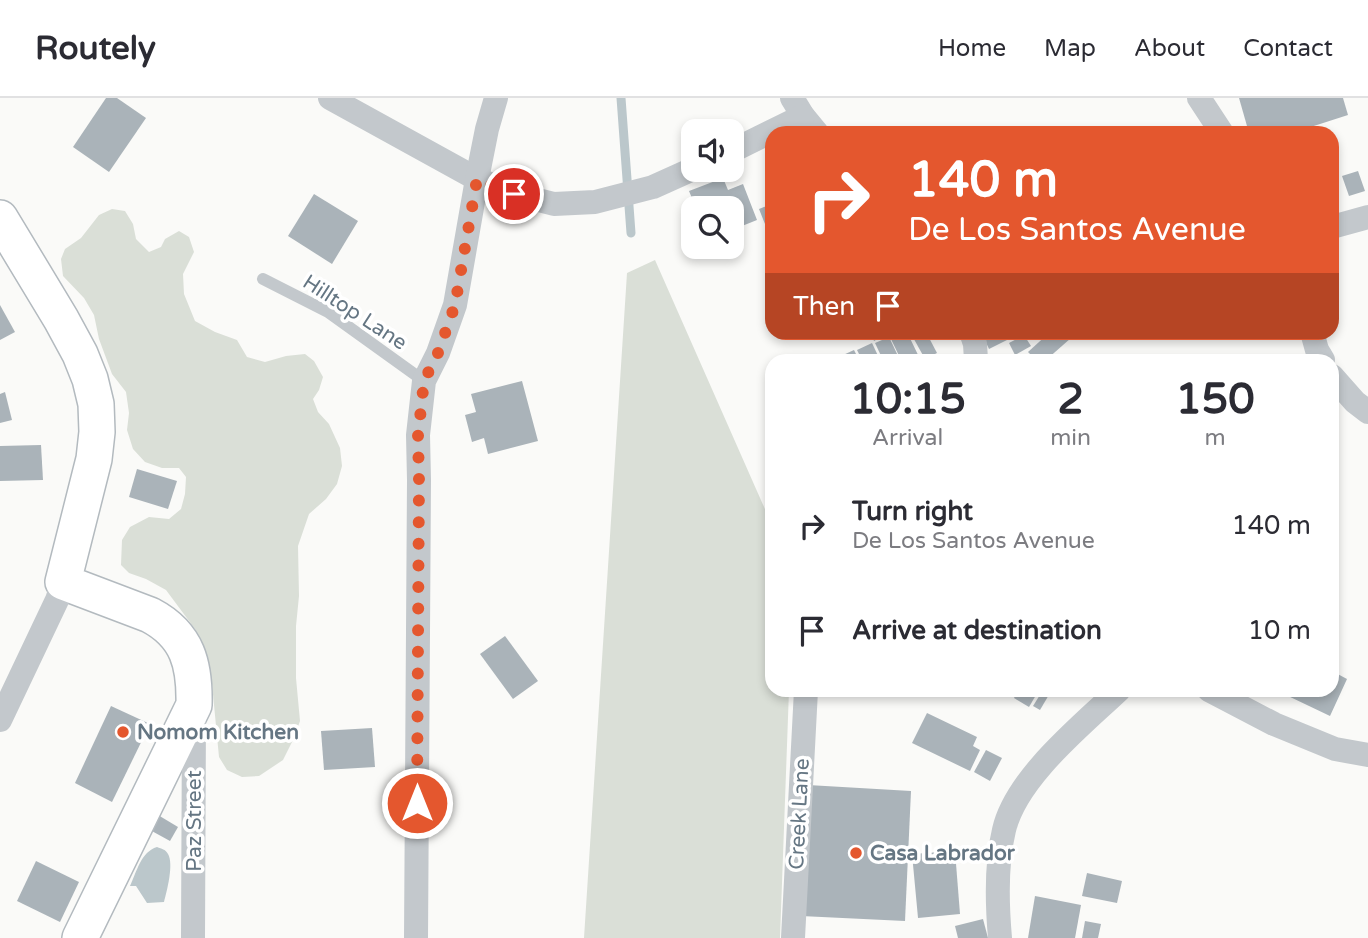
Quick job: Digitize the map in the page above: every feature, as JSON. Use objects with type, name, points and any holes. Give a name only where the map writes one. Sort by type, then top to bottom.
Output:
[{"type":"street","points":[[330,98],[477,179],[514,194],[554,204],[595,202],[653,187],[681,174]]},
{"type":"street","points":[[416,938],[418,436],[424,381],[438,353],[455,305],[477,179],[496,98]]},
{"type":"street","points":[[1199,98],[1217,126]]},
{"type":"street","points":[[783,126],[804,116]]},
{"type":"street","points":[[744,145],[765,135]]},
{"type":"street","points":[[1339,225],[1368,217]]},
{"type":"street","points":[[0,218],[80,354],[96,404],[97,432],[94,459],[64,582],[0,720]]},
{"type":"street","points":[[1339,384],[1368,412]]},
{"type":"street","points":[[64,582],[162,621],[184,646],[192,664],[195,686],[194,705],[80,938]]},
{"type":"street","name":"Creek Lane","points":[[793,938],[806,697]]},
{"type":"street","points":[[1000,938],[997,902],[1001,852],[1004,829],[1013,808],[1047,759],[1112,697]]},
{"type":"street","points":[[1222,697],[1274,724],[1335,750],[1368,755]]},
{"type":"street","name":"Paz Street","points":[[193,938],[194,705]]},
{"type":"lane","name":"Hilltop Lane","points":[[263,279],[328,313],[424,381]]},
{"type":"shaded area","points":[[112,209],[125,211],[133,224],[136,239],[149,252],[161,247],[165,239],[179,231],[189,237],[194,252],[183,274],[184,294],[195,321],[237,340],[247,357],[265,362],[305,354],[314,361],[323,377],[313,399],[340,448],[342,466],[337,484],[326,499],[309,514],[298,546],[296,678],[300,721],[283,760],[259,776],[242,777],[227,770],[219,757],[207,655],[195,629],[166,590],[129,573],[121,565],[122,540],[130,527],[149,517],[169,519],[181,509],[186,477],[179,468],[162,468],[145,462],[133,449],[127,430],[129,413],[126,392],[112,374],[99,339],[94,315],[84,298],[63,276],[61,259],[65,249],[81,238],[99,215]]},
{"type":"shaded area","points":[[655,260],[765,509],[765,697],[789,697],[780,938],[584,938],[627,273]]},
{"type":"shaded area","points":[[157,847],[166,851],[170,858],[168,885],[164,902],[147,903],[136,886],[130,886],[143,858]]},
{"type":"building","points":[[106,98],[117,98],[146,118],[109,172],[73,147]]},
{"type":"building","points":[[1239,98],[1343,98],[1348,115],[1314,126],[1247,126]]},
{"type":"building","points":[[1358,171],[1365,191],[1349,196],[1342,176]]},
{"type":"building","points":[[713,182],[725,182],[728,190],[743,184],[757,220],[744,225],[744,196],[691,196],[689,191]]},
{"type":"building","points":[[314,194],[358,221],[332,264],[288,236]]},
{"type":"building","points":[[765,207],[765,224],[759,209]]},
{"type":"building","points":[[0,305],[15,332],[0,340]]},
{"type":"building","points":[[890,340],[897,354],[880,354],[875,343]]},
{"type":"building","points":[[891,340],[911,340],[918,354],[898,354]]},
{"type":"building","points":[[914,340],[930,340],[937,353],[922,354]]},
{"type":"building","points":[[985,340],[1007,340],[989,349]]},
{"type":"building","points":[[1027,340],[1031,346],[1014,354],[1009,343]]},
{"type":"building","points":[[1041,340],[1069,340],[1053,354],[1028,352]]},
{"type":"building","points":[[872,343],[877,354],[859,354],[857,350]]},
{"type":"building","points":[[522,381],[538,441],[488,454],[484,438],[472,442],[465,415],[476,412],[471,394]]},
{"type":"building","points":[[5,392],[12,420],[0,423],[0,394]]},
{"type":"building","points":[[41,445],[43,480],[0,481],[0,446]]},
{"type":"building","points":[[137,469],[177,481],[168,509],[129,497]]},
{"type":"building","points":[[505,636],[538,681],[513,699],[480,654]]},
{"type":"building","points":[[1339,675],[1347,679],[1339,696]]},
{"type":"building","points":[[1014,697],[1035,697],[1029,707]]},
{"type":"building","points":[[1039,697],[1048,697],[1040,710],[1033,706]]},
{"type":"building","points":[[1290,697],[1339,697],[1330,716]]},
{"type":"building","points":[[111,706],[150,724],[112,802],[75,783]]},
{"type":"building","points":[[927,713],[977,737],[973,746],[980,750],[970,771],[912,743]]},
{"type":"building","points":[[372,728],[375,767],[324,770],[321,731]]},
{"type":"building","points":[[986,750],[1002,758],[990,781],[974,772]]},
{"type":"building","name":"Casa Labrador","points":[[808,785],[911,791],[905,921],[801,916]]},
{"type":"building","points":[[158,815],[178,827],[170,841],[150,830]]},
{"type":"building","points":[[955,851],[960,914],[918,918],[912,854]]},
{"type":"building","points":[[36,861],[79,882],[60,922],[17,901]]},
{"type":"building","points":[[1087,873],[1122,881],[1117,903],[1082,896]]},
{"type":"building","points":[[1035,896],[1081,905],[1075,938],[1028,938]]},
{"type":"building","points":[[983,919],[988,938],[958,938],[955,926]]},
{"type":"building","points":[[1085,921],[1101,924],[1098,938],[1082,938]]},
{"type":"waterway","points":[[621,98],[631,233]]},
{"type":"place","name":"Nomom Kitchen","points":[[123,732]]},
{"type":"place","name":"Casa Labrador","points":[[856,853]]},
{"type":"route","points":[[417,803],[418,436],[424,381],[438,353],[455,305],[477,179],[514,194]]}]
